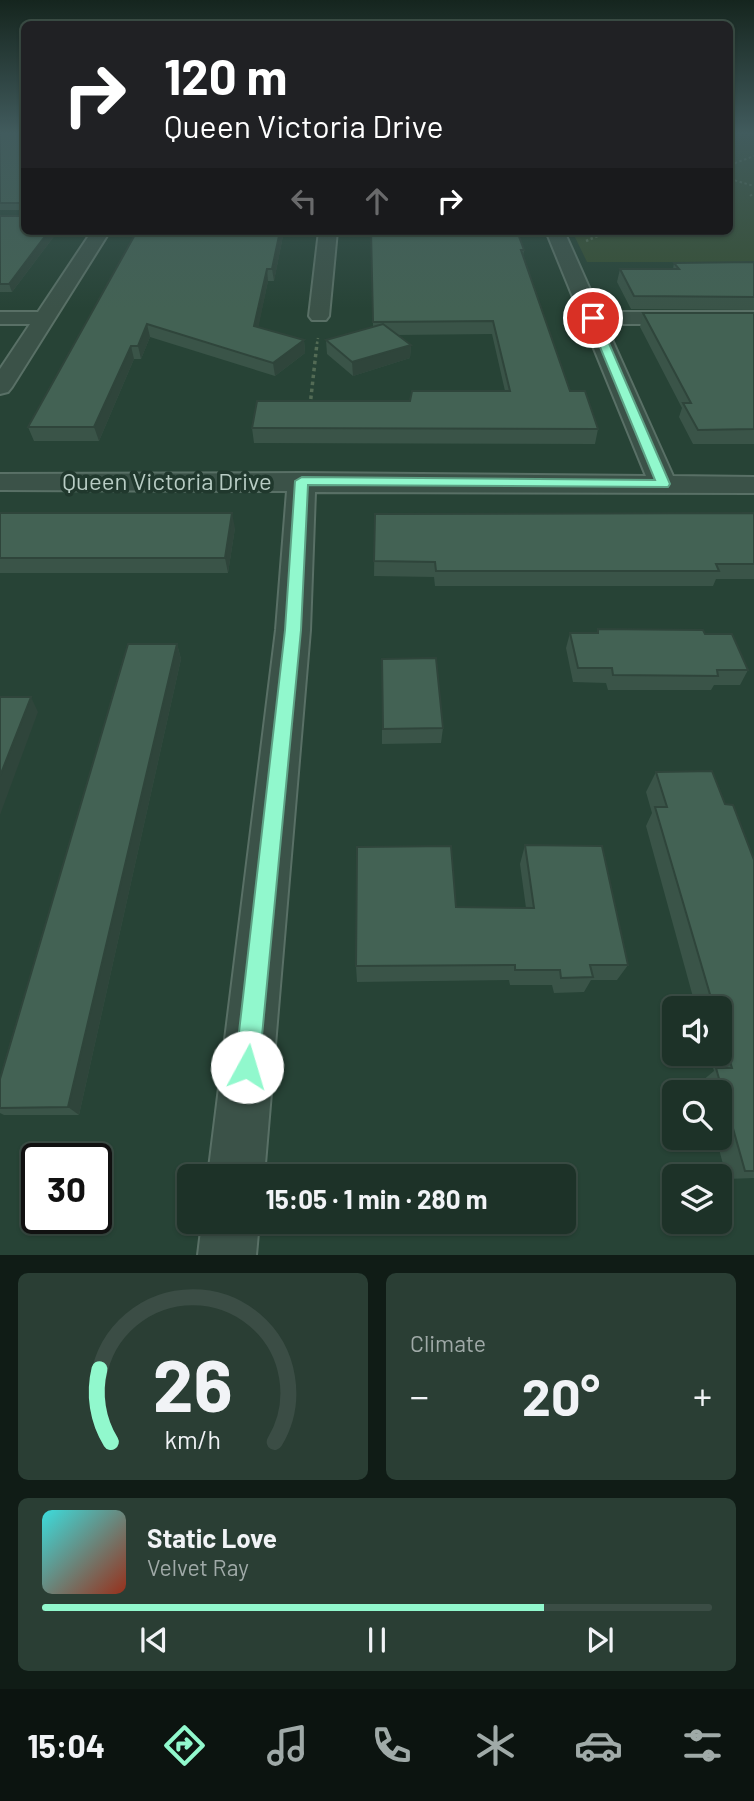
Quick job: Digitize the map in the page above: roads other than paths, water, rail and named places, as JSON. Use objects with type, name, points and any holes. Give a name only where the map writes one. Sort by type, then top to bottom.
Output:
[{"type":"street","points":[[0,387],[98,235]]},
{"type":"street","points":[[319,316],[328,235]]},
{"type":"street","points":[[557,235],[663,484]]},
{"type":"street","points":[[0,318],[45,318]]},
{"type":"street","points":[[593,318],[754,318]]},
{"type":"street","points":[[237,1164],[293,630],[302,481]]},
{"type":"street","name":"Queen Victoria Drive","points":[[0,482],[302,481],[754,485]]},
{"type":"street","points":[[227,1255],[230,1234]]}]
